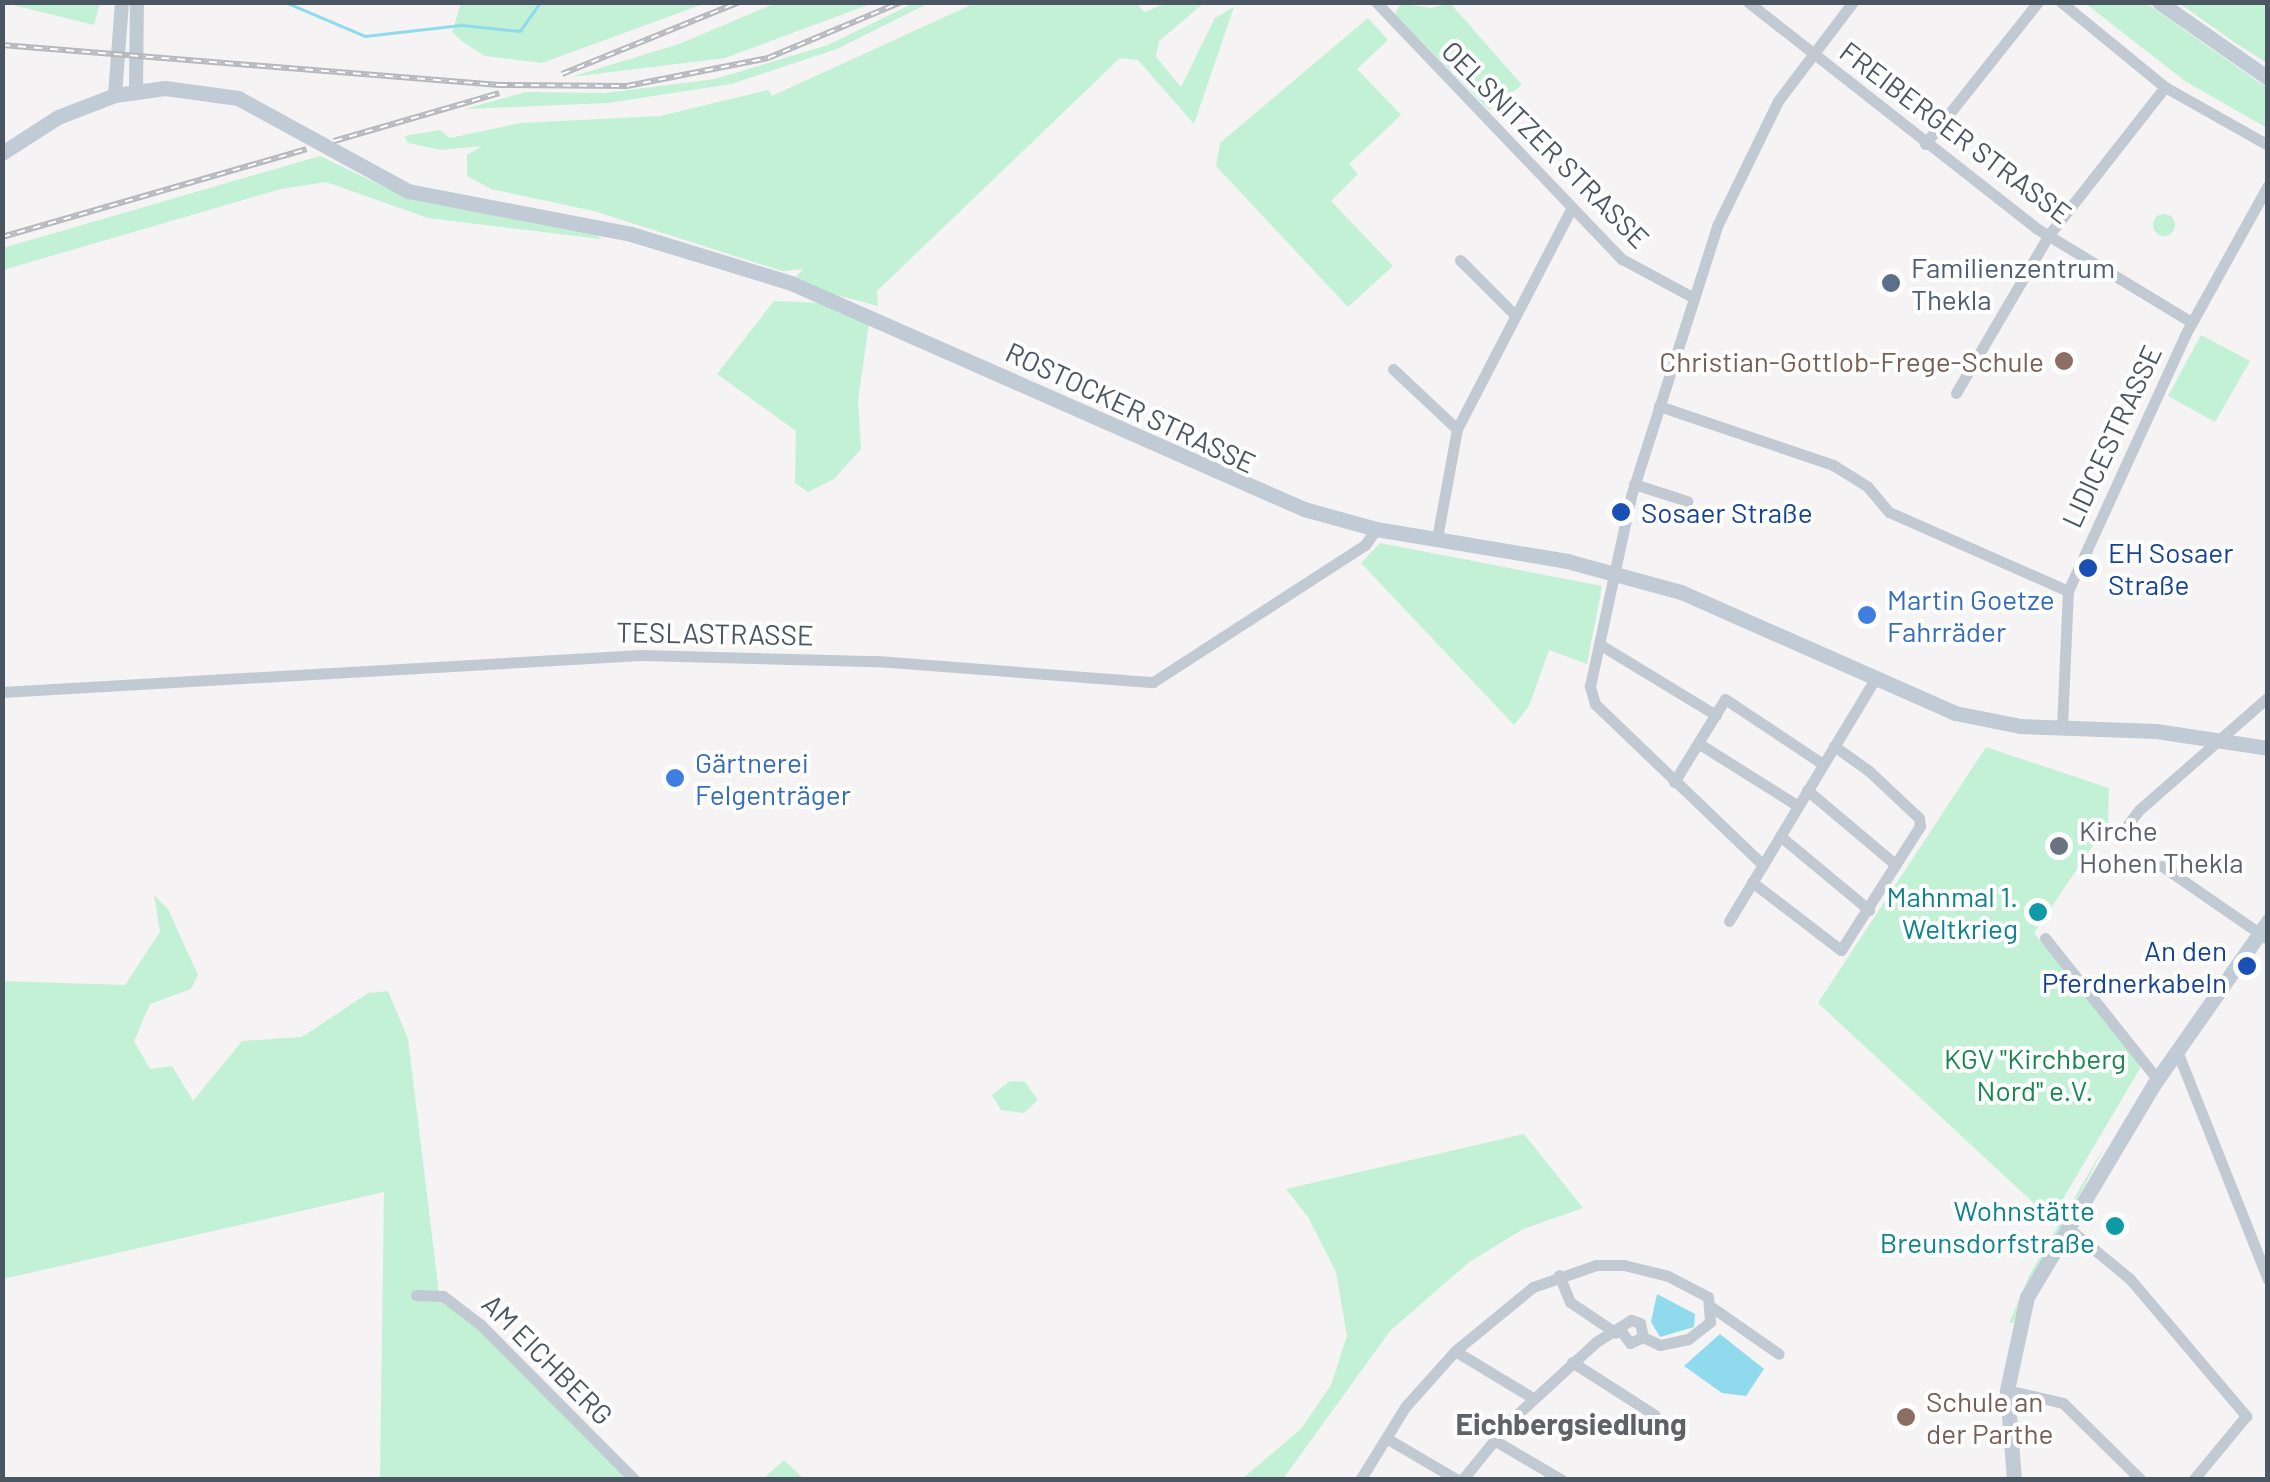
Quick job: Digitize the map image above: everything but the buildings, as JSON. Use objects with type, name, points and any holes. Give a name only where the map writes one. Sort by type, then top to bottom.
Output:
[{"type":"main road","points":[[2159,2],[2268,78]]},
{"type":"main road","name":"ROSTOCKER STRASSE","points":[[2,153],[58,117],[116,95],[136,91],[213,92],[290,124],[355,165],[434,200],[583,222],[791,283],[1245,488],[1376,529],[1614,572],[1731,610],[1955,714],[2268,748]]},
{"type":"main road","points":[[2014,1480],[2006,1390],[2027,1298],[2158,1079],[2265,931]]},
{"type":"street","points":[[116,95],[122,2]]},
{"type":"street","points":[[136,91],[137,2]]},
{"type":"street","name":"FREIBERGER STRASSE","points":[[1748,2],[1925,144],[2048,236],[2191,322]]},
{"type":"street","points":[[1763,864],[1674,782],[1590,695],[1634,484],[1694,298],[1742,168],[1812,53],[1854,2]]},
{"type":"street","points":[[1925,144],[2038,2]]},
{"type":"street","points":[[2061,2],[2164,87],[2268,145]]},
{"type":"street","name":"OELSNITZER STRASSE","points":[[1376,4],[1572,209],[1636,270],[1694,298]]},
{"type":"street","points":[[1956,393],[2048,236],[2164,87]]},
{"type":"street","name":"LIDICESTRASSE","points":[[2062,727],[2068,591],[2191,322],[2268,185]]},
{"type":"street","points":[[1437,538],[1457,429],[1572,209]]},
{"type":"street","points":[[1460,260],[1515,315]]},
{"type":"street","points":[[1393,369],[1457,429]]},
{"type":"street","points":[[1658,406],[1833,465],[1867,486],[1889,512],[2068,591]]},
{"type":"street","points":[[1634,484],[1687,501]]},
{"type":"street","name":"TESLASTRASSE","points":[[2,692],[641,656],[877,660],[1152,682],[1366,545],[1376,529]]},
{"type":"street","points":[[1599,644],[1716,715]]},
{"type":"street","points":[[1729,921],[1875,679]]},
{"type":"street","points":[[2120,835],[2268,697]]},
{"type":"street","points":[[1674,782],[1725,700],[1823,764]]},
{"type":"street","points":[[1698,743],[1798,806]]},
{"type":"street","points":[[1752,882],[1838,950],[1847,946],[1869,910],[1919,818],[1834,746]]},
{"type":"street","points":[[1807,790],[1896,865]]},
{"type":"street","points":[[1780,836],[1869,910]]},
{"type":"street","points":[[2162,866],[2265,931]]},
{"type":"street","points":[[2045,938],[2158,1079]]},
{"type":"street","points":[[2177,1050],[2268,1280]]},
{"type":"street","points":[[2067,1227],[2130,1279],[2246,1416],[2194,1480]]},
{"type":"street","points":[[1360,1480],[1386,1438],[1455,1351],[1506,1306],[1558,1275],[1596,1266],[1646,1269],[1694,1288],[1713,1308],[1778,1354]]},
{"type":"street","points":[[1558,1275],[1570,1302],[1630,1343],[1643,1337],[1660,1346],[1688,1339],[1710,1322],[1713,1308]]},
{"type":"street","name":"AM EICHBERG","points":[[416,1295],[443,1296],[468,1314],[635,1480]]},
{"type":"street","points":[[1386,1438],[1460,1480],[1533,1398],[1572,1362],[1618,1332]]},
{"type":"street","points":[[1455,1351],[1533,1398]]},
{"type":"street","points":[[1572,1362],[1655,1415]]},
{"type":"street","points":[[2006,1390],[2063,1403],[2142,1480]]},
{"type":"street","points":[[1494,1440],[1562,1480]]},
{"type":"green space","points":[[100,2],[94,25],[5,3]]},
{"type":"green space","points":[[461,3],[706,3],[542,63],[485,56],[463,42],[452,32]]},
{"type":"green space","points":[[776,3],[873,3],[725,58],[571,77],[679,44]]},
{"type":"green space","points":[[914,3],[929,3],[837,49],[731,84],[608,103],[465,109],[526,92],[605,93],[715,79],[828,45]]},
{"type":"green space","points":[[975,3],[1137,3],[1144,12],[1167,3],[1204,3],[1159,41],[1156,57],[1181,87],[1215,18],[1234,7],[1194,124],[1138,60],[1120,58],[877,291],[878,306],[791,283],[803,269],[782,271],[594,211],[491,189],[467,176],[467,155],[482,146],[441,150],[408,143],[404,136],[440,130],[450,138],[520,123],[660,116],[768,90],[772,96]]},
{"type":"green space","points":[[1401,3],[1431,8],[1450,3],[1522,85],[1489,110],[1395,14]]},
{"type":"green space","points":[[2085,3],[2146,3],[2267,88],[2267,128],[2185,81]]},
{"type":"green space","points":[[2179,3],[2267,3],[2267,63],[2234,42]]},
{"type":"green space","points":[[1368,18],[1388,40],[1357,69],[1401,115],[1349,164],[1358,174],[1331,201],[1393,266],[1348,307],[1216,166],[1220,143]]},
{"type":"green space","points":[[320,156],[407,198],[596,232],[601,239],[428,218],[326,182],[281,189],[3,270],[3,248]]},
{"type":"green space","points":[[2164,214],[2172,217],[2172,233],[2164,236],[2156,233],[2153,225],[2156,217]]},
{"type":"green space","points":[[774,301],[827,303],[869,323],[858,401],[861,449],[834,479],[808,492],[795,483],[796,431],[717,374]]},
{"type":"green space","points":[[2201,335],[2250,361],[2215,422],[2168,396]]},
{"type":"green space","points":[[1380,543],[1602,586],[1587,664],[1549,650],[1529,706],[1514,725],[1361,563]]},
{"type":"green space","name":"KGV \"Kirchberg Nord\" e.V.","points":[[1986,747],[2109,788],[2108,823],[2034,933],[2142,1065],[2051,1219],[1818,1003]]},
{"type":"green space","points":[[154,895],[168,909],[198,975],[191,989],[150,1004],[134,1041],[150,1069],[172,1066],[193,1101],[242,1041],[302,1037],[368,993],[388,991],[408,1039],[440,1301],[478,1328],[629,1479],[380,1479],[384,1192],[3,1279],[2,981],[125,985],[160,932]]},
{"type":"green space","points":[[1010,1081],[1025,1082],[1038,1100],[1024,1113],[1001,1110],[992,1095]]},
{"type":"green space","points":[[1524,1134],[1583,1208],[1523,1229],[1468,1263],[1390,1331],[1283,1479],[1242,1479],[1301,1429],[1331,1385],[1347,1336],[1336,1272],[1308,1217],[1286,1189]]},
{"type":"green space","points":[[2107,1142],[2013,1323],[2009,1323],[2030,1274]]},
{"type":"green space","points":[[784,1460],[804,1479],[763,1479]]},
{"type":"water","points":[[1657,1294],[1695,1314],[1694,1327],[1660,1337],[1651,1322]]},
{"type":"water","points":[[1720,1334],[1764,1369],[1746,1396],[1722,1393],[1684,1366]]},
{"type":"waterway","points":[[285,2],[365,36],[462,25],[520,31],[540,2]]},
{"type":"railway","points":[[562,74],[739,2]]},
{"type":"railway","points":[[2,45],[499,85],[627,86],[768,58],[901,2]]},
{"type":"railway","points":[[334,141],[499,93]]},
{"type":"railway","points":[[2,237],[307,149]]},
{"type":"place","name":"Familienzentrum Thekla","points":[[1891,283]]},
{"type":"place","name":"Christian-Gottlob-Frege-Schule","points":[[2064,361]]},
{"type":"place","name":"Sosaer Straße","points":[[1621,512]]},
{"type":"place","name":"EH Sosaer Straße","points":[[2088,568]]},
{"type":"place","name":"Martin Goetze Fahrräder","points":[[1867,615]]},
{"type":"place","name":"Gärtnerei Felgenträger","points":[[675,778]]},
{"type":"place","name":"Kirche Hohen Thekla","points":[[2059,846]]},
{"type":"place","name":"Mahnmal 1. Weltkrieg","points":[[2038,912]]},
{"type":"place","name":"An den Pferdnerkabeln","points":[[2247,966]]},
{"type":"place","name":"Wohnstätte Breunsdorfstraße","points":[[2115,1226]]},
{"type":"place","name":"Schule an der Parthe","points":[[1906,1417]]},
{"type":"district","name":"Eichbergsiedlung","points":[[1571,1423]]}]
